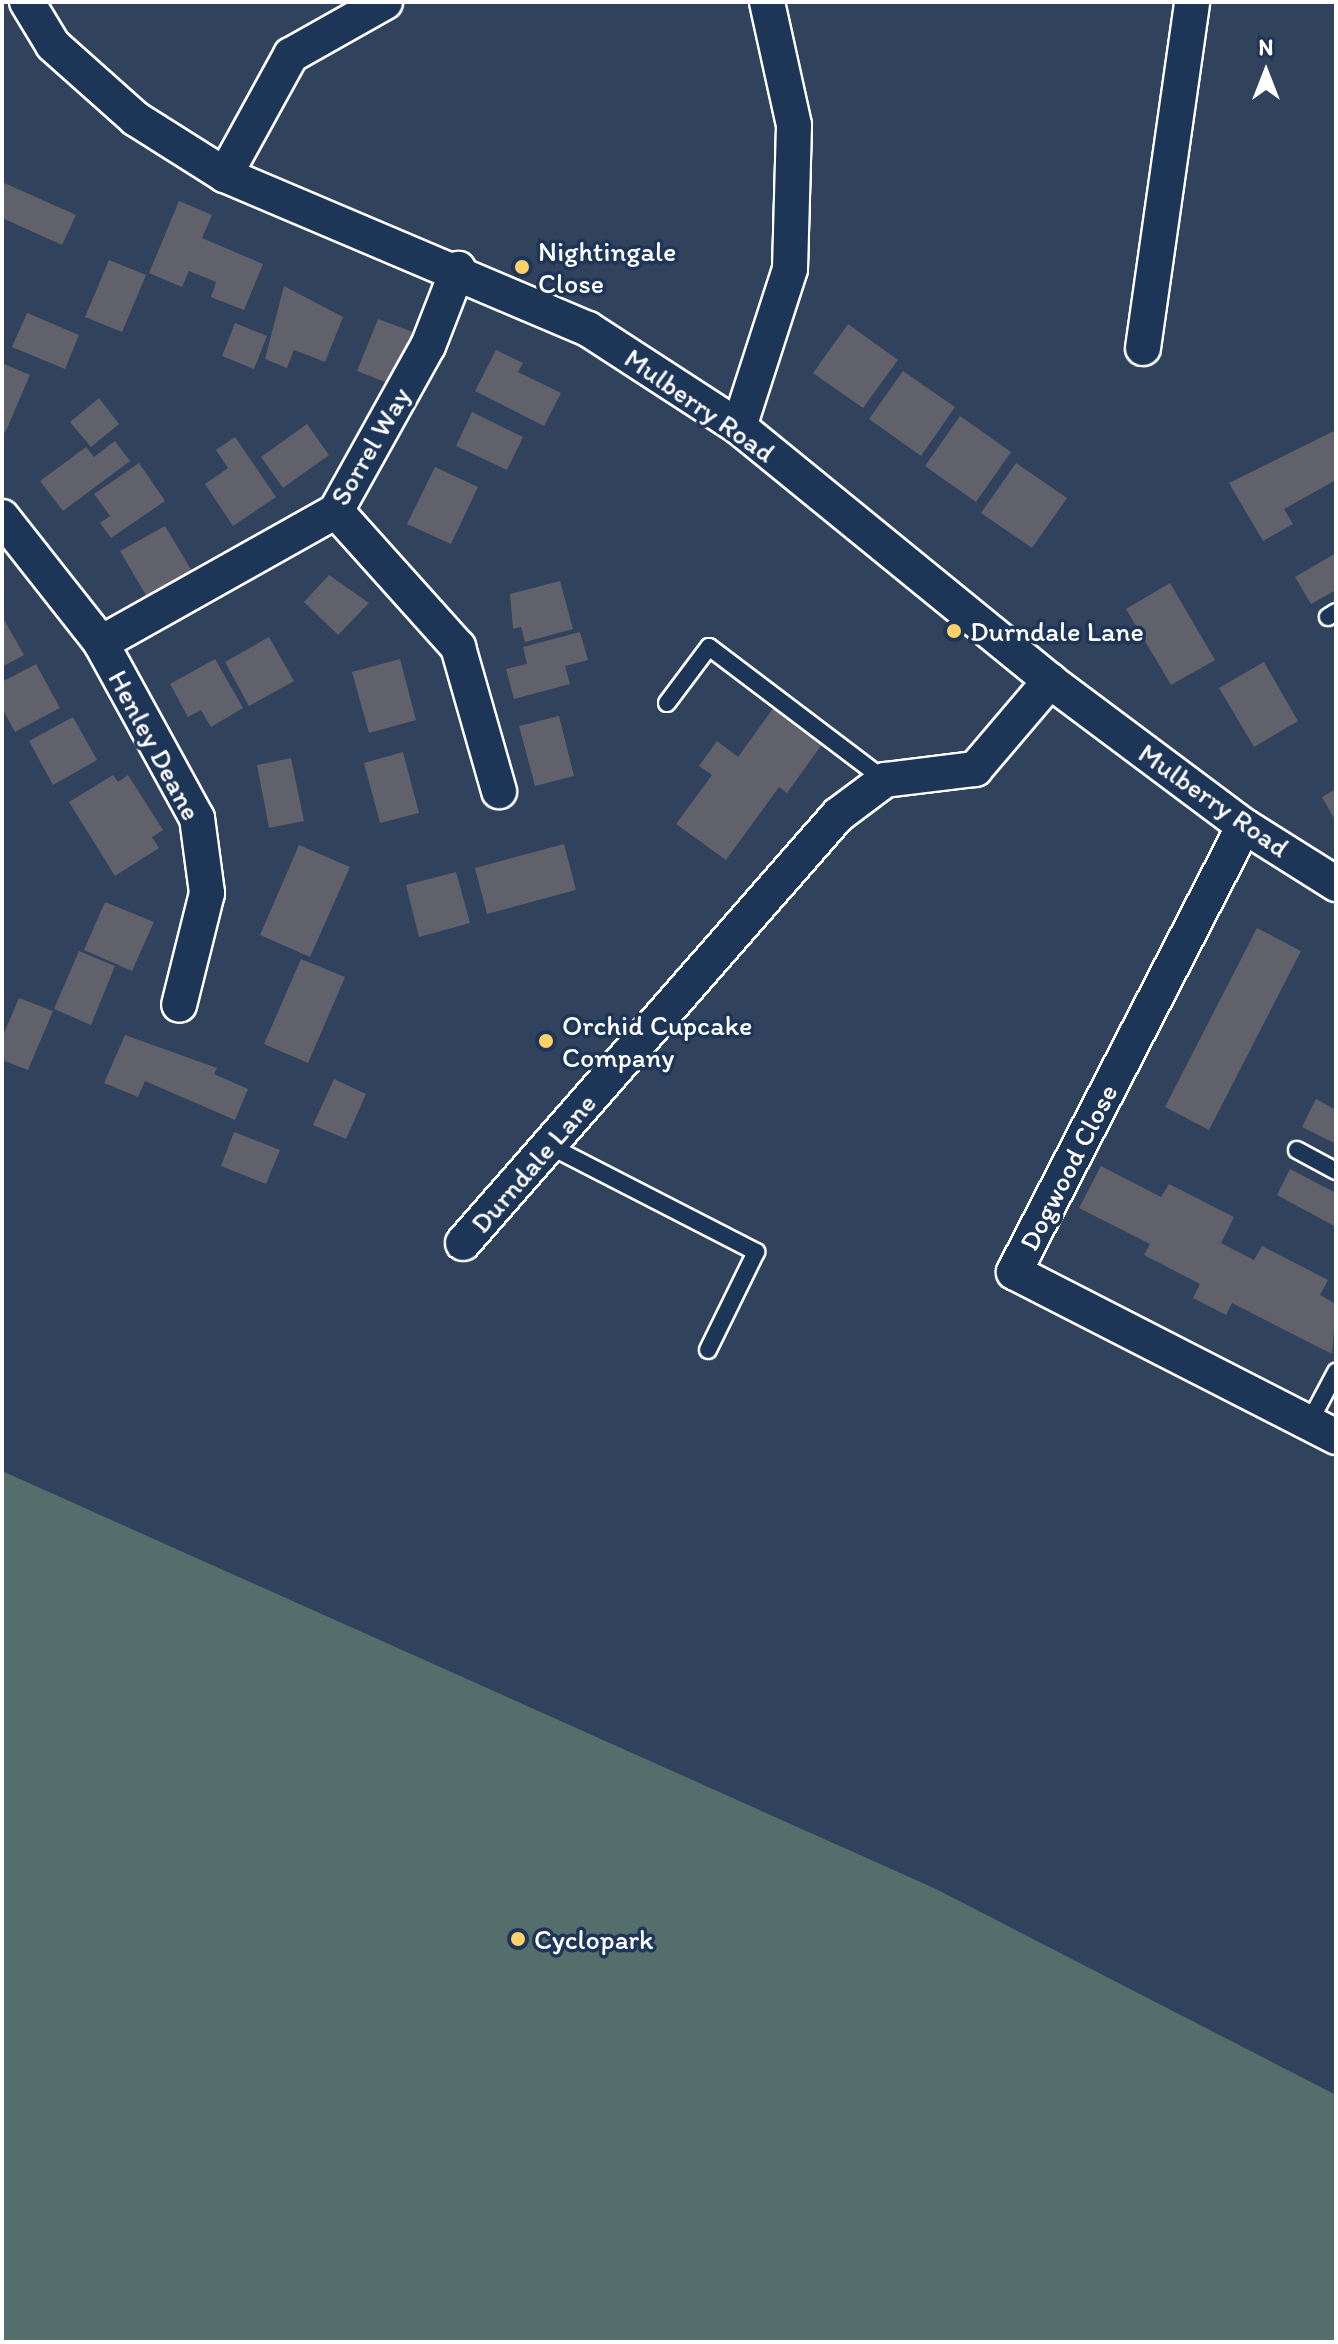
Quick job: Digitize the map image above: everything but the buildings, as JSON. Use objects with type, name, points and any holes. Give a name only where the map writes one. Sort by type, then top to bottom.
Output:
[{"type":"street","name":"Mulberry Road","points":[[27,2],[53,45],[136,119],[225,175],[458,269],[588,329],[739,427],[1050,681],[1244,826],[1336,884]]},
{"type":"street","points":[[225,175],[291,55],[385,2]]},
{"type":"street","points":[[739,427],[790,269],[794,125],[767,2]]},
{"type":"street","points":[[1143,348],[1154,230],[1192,2]]},
{"type":"street","name":"Sorrel Way","points":[[101,643],[336,511],[428,346],[458,269]]},
{"type":"street","points":[[336,511],[458,647],[499,791]]},
{"type":"street","name":"Henley Deane","points":[[3,520],[101,643],[186,791],[203,843],[207,893],[179,1005]]},
{"type":"street","name":"Durndale Lane","points":[[463,1243],[838,815],[885,780],[975,769],[1050,681]]},
{"type":"street","name":"Dogwood Close","points":[[1244,826],[1014,1272],[1322,1430]]},
{"type":"lane","points":[[667,703],[709,647],[885,780]]},
{"type":"lane","points":[[548,1145],[756,1252],[708,1350]]},
{"type":"lane","points":[[1297,1150],[1336,1171]]},
{"type":"lane","points":[[1322,1430],[1336,1372]]},
{"type":"green space","name":"Cyclopark","points":[[2,1471],[936,1889],[1336,2095],[1336,2342],[2,2342]]},
{"type":"place","name":"Nightingale Close","points":[[522,267]]},
{"type":"place","name":"Durndale Lane","points":[[954,631]]},
{"type":"place","name":"Orchid Cupcake Company","points":[[546,1041]]},
{"type":"place","name":"Cyclopark","points":[[518,1939]]}]
